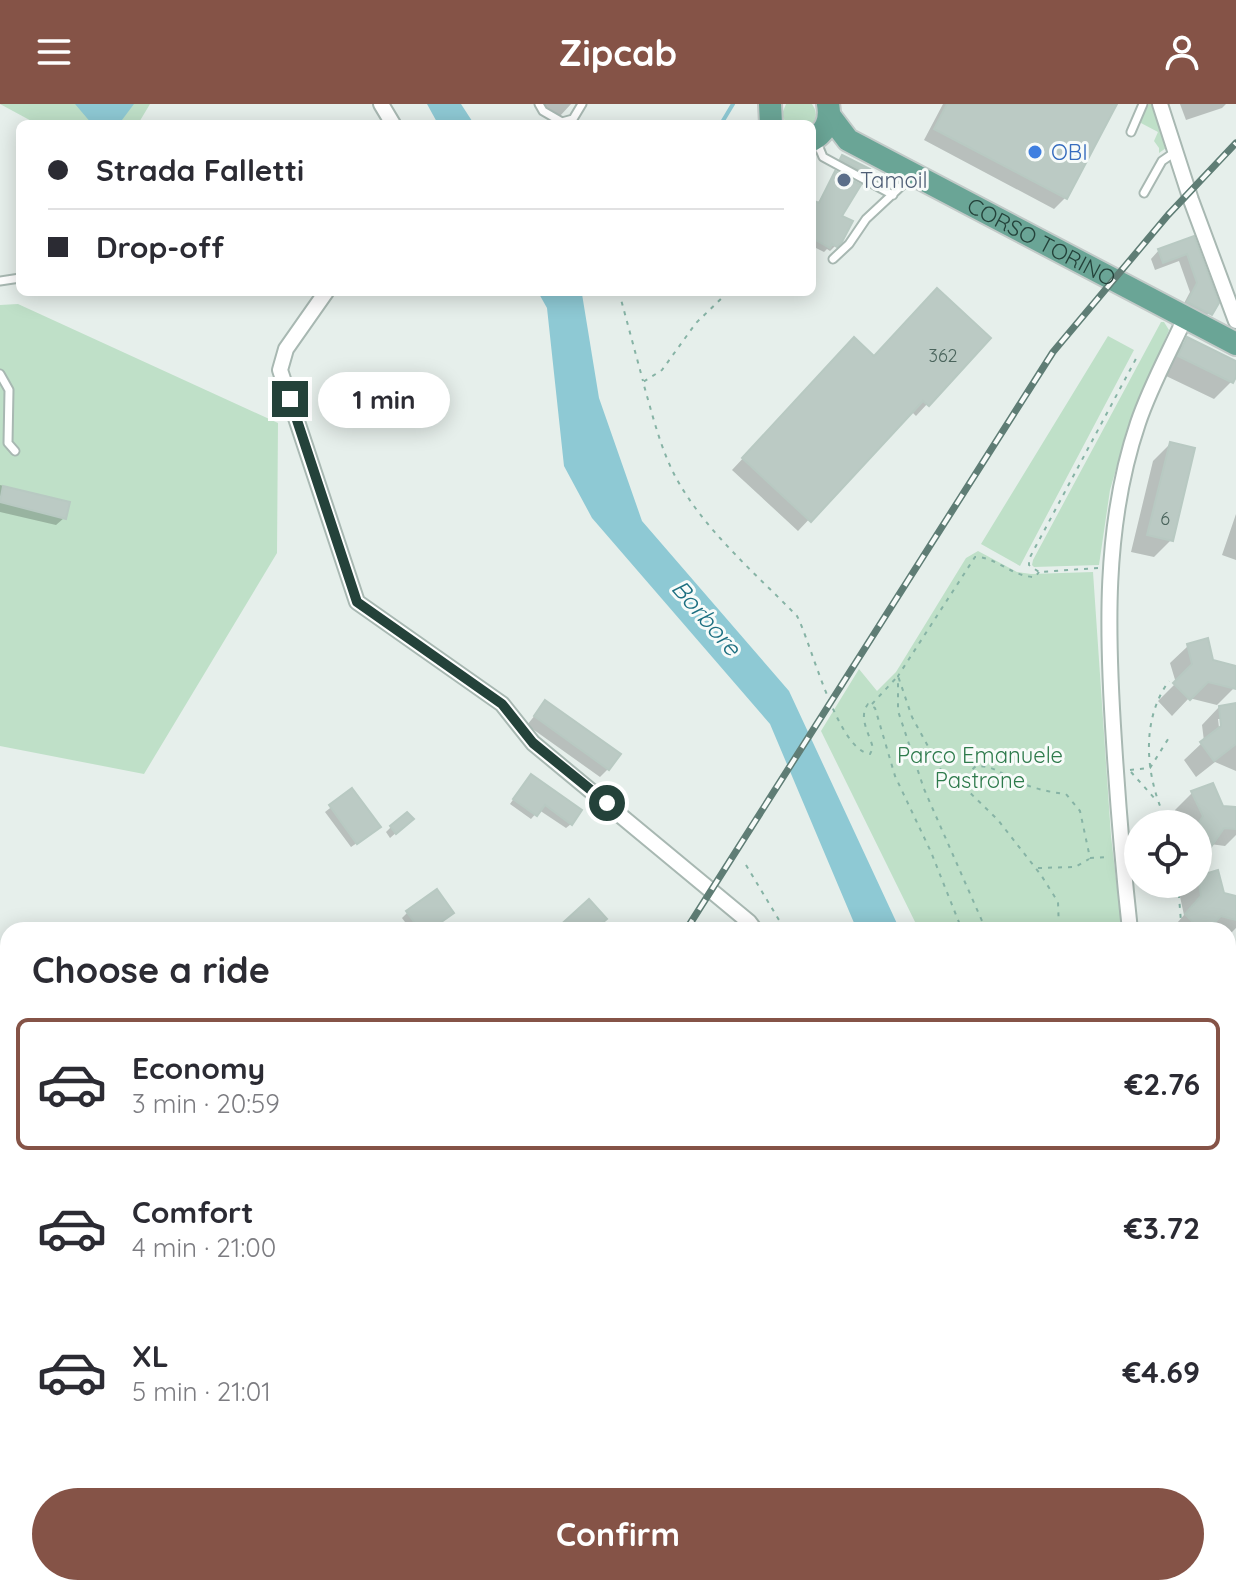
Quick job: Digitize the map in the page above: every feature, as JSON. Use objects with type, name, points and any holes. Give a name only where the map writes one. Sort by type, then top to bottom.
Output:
[{"type":"main road","name":"CORSO TORINO","points":[[816,138],[826,127],[828,109]]},
{"type":"main road","name":"CORSO TORINO","points":[[828,109],[848,140]]},
{"type":"main road","name":"CORSO TORINO","points":[[816,139],[848,140],[1236,344]]},
{"type":"street","points":[[1160,104],[1236,321]]},
{"type":"street","points":[[323,296],[286,349],[280,370],[357,602],[502,704],[533,743],[749,922]]},
{"type":"street","points":[[1129,922],[1121,856],[1111,700],[1111,568],[1116,509],[1138,422],[1185,318]]},
{"type":"lane","points":[[539,104],[543,111],[559,120]]},
{"type":"lane","points":[[569,120],[582,104]]},
{"type":"lane","points":[[1131,132],[1143,104]]},
{"type":"lane","points":[[816,141],[823,157],[893,195]]},
{"type":"lane","points":[[1144,193],[1162,161],[1175,152]]},
{"type":"lane","points":[[833,259],[849,244],[866,219],[914,174]]},
{"type":"lane","points":[[0,374],[9,390],[8,443],[15,451]]},
{"type":"path","points":[[620,296],[667,459],[684,492],[704,519],[797,616],[805,630],[822,686],[855,746],[864,753],[870,754],[873,748],[863,718],[864,709],[898,676],[975,557],[983,557],[1016,575],[1035,577],[1039,572]]},
{"type":"path","points":[[643,382],[662,370],[696,323],[724,296]]},
{"type":"path","points":[[1111,568],[1039,572],[1029,565],[1029,559],[1138,355]]},
{"type":"path","points":[[898,676],[912,717],[941,770],[998,820],[1036,868],[1058,902],[1059,922]]},
{"type":"path","points":[[898,676],[898,711],[924,789],[982,922]]},
{"type":"path","points":[[1162,810],[1149,753],[1153,718],[1160,695],[1169,681]]},
{"type":"path","points":[[872,704],[895,776],[931,852],[959,922]]},
{"type":"path","points":[[1150,768],[1170,736]]},
{"type":"path","points":[[958,783],[976,766],[993,766],[1015,781],[1042,791],[1066,794],[1080,811],[1090,858]]},
{"type":"path","points":[[1150,768],[1128,770],[1159,804]]},
{"type":"path","points":[[1036,868],[1075,867],[1090,858],[1113,856]]},
{"type":"path","points":[[746,865],[780,922]]},
{"type":"path","points":[[1179,898],[1181,922]]},
{"type":"green space","points":[[0,104],[150,104],[140,120],[30,120]]},
{"type":"green space","points":[[786,104],[812,104],[816,114],[815,120],[784,120],[782,114]]},
{"type":"green space","points":[[1149,104],[1166,148],[1159,153],[1154,141],[1158,132],[1139,122]]},
{"type":"green space","points":[[18,304],[278,423],[277,553],[144,774],[0,746],[0,305]]},
{"type":"green space","points":[[1161,322],[1169,330],[1128,428],[1110,490],[1099,565],[1034,567],[1033,560]]},
{"type":"green space","points":[[1108,336],[1134,350],[1020,566],[981,544]]},
{"type":"green space","name":"Parco Emanuele Pastrone","points":[[978,551],[1017,572],[1031,574],[1093,572],[1111,836],[1121,922],[915,922],[821,731],[859,669],[877,691],[896,672],[966,558]]},
{"type":"water","points":[[75,104],[134,104],[122,120],[89,120]]},
{"type":"water","points":[[427,104],[461,104],[471,120],[436,120]]},
{"type":"water","name":"Borbore","points":[[540,296],[582,296],[599,398],[642,521],[789,691],[896,922],[854,922],[770,724],[592,518],[564,466],[547,308]]},
{"type":"building","name":"OBI","points":[[947,104],[1117,104],[1067,199],[934,129]]},
{"type":"building","points":[[842,155],[870,169],[868,174],[840,159]]},
{"type":"building","points":[[835,171],[861,185],[842,216],[853,221],[837,247],[832,244],[830,248],[816,240],[816,202],[819,203]]},
{"type":"building","points":[[1194,236],[1219,303],[1212,315],[1187,302],[1197,283],[1187,254],[1163,263],[1158,249]]},
{"type":"building","points":[[937,288],[991,338],[929,406],[923,401],[811,522],[742,458],[854,337],[874,356]]},
{"type":"building","points":[[1187,337],[1236,361],[1233,383],[1178,356]]},
{"type":"building","points":[[1170,442],[1195,448],[1173,541],[1147,535]]},
{"type":"building","points":[[3,486],[70,502],[66,519],[0,502]]},
{"type":"building","points":[[1208,638],[1213,660],[1236,666],[1236,689],[1208,682],[1190,700],[1173,683],[1192,664],[1187,644]]},
{"type":"building","points":[[545,700],[621,754],[609,770],[534,716]]},
{"type":"building","points":[[1236,703],[1236,744],[1214,761],[1200,742],[1221,726],[1219,706]]},
{"type":"building","points":[[531,774],[582,810],[572,825],[545,805],[537,816],[513,799]]},
{"type":"building","points":[[1213,783],[1223,806],[1236,807],[1236,829],[1224,828],[1212,846],[1212,810],[1200,810],[1191,791]]},
{"type":"building","points":[[352,788],[381,827],[357,844],[329,805]]},
{"type":"building","points":[[407,812],[414,819],[396,834],[390,826]]},
{"type":"building","points":[[1218,870],[1224,893],[1236,896],[1236,920],[1221,916],[1215,922],[1192,922],[1185,914],[1199,898],[1212,898],[1212,872]]},
{"type":"building","points":[[437,889],[454,913],[441,922],[414,922],[406,911]]},
{"type":"building","points":[[589,899],[607,919],[603,922],[564,922]]},
{"type":"waterway","points":[[723,120],[733,104]]},
{"type":"railway","points":[[691,922],[1053,352],[1168,215],[1236,143]]},
{"type":"place","name":"OBI","points":[[1035,152]]},
{"type":"place","name":"Tamoil","points":[[844,180]]},
{"type":"route","points":[[290,399],[357,602],[502,704],[533,743],[607,803]]}]
